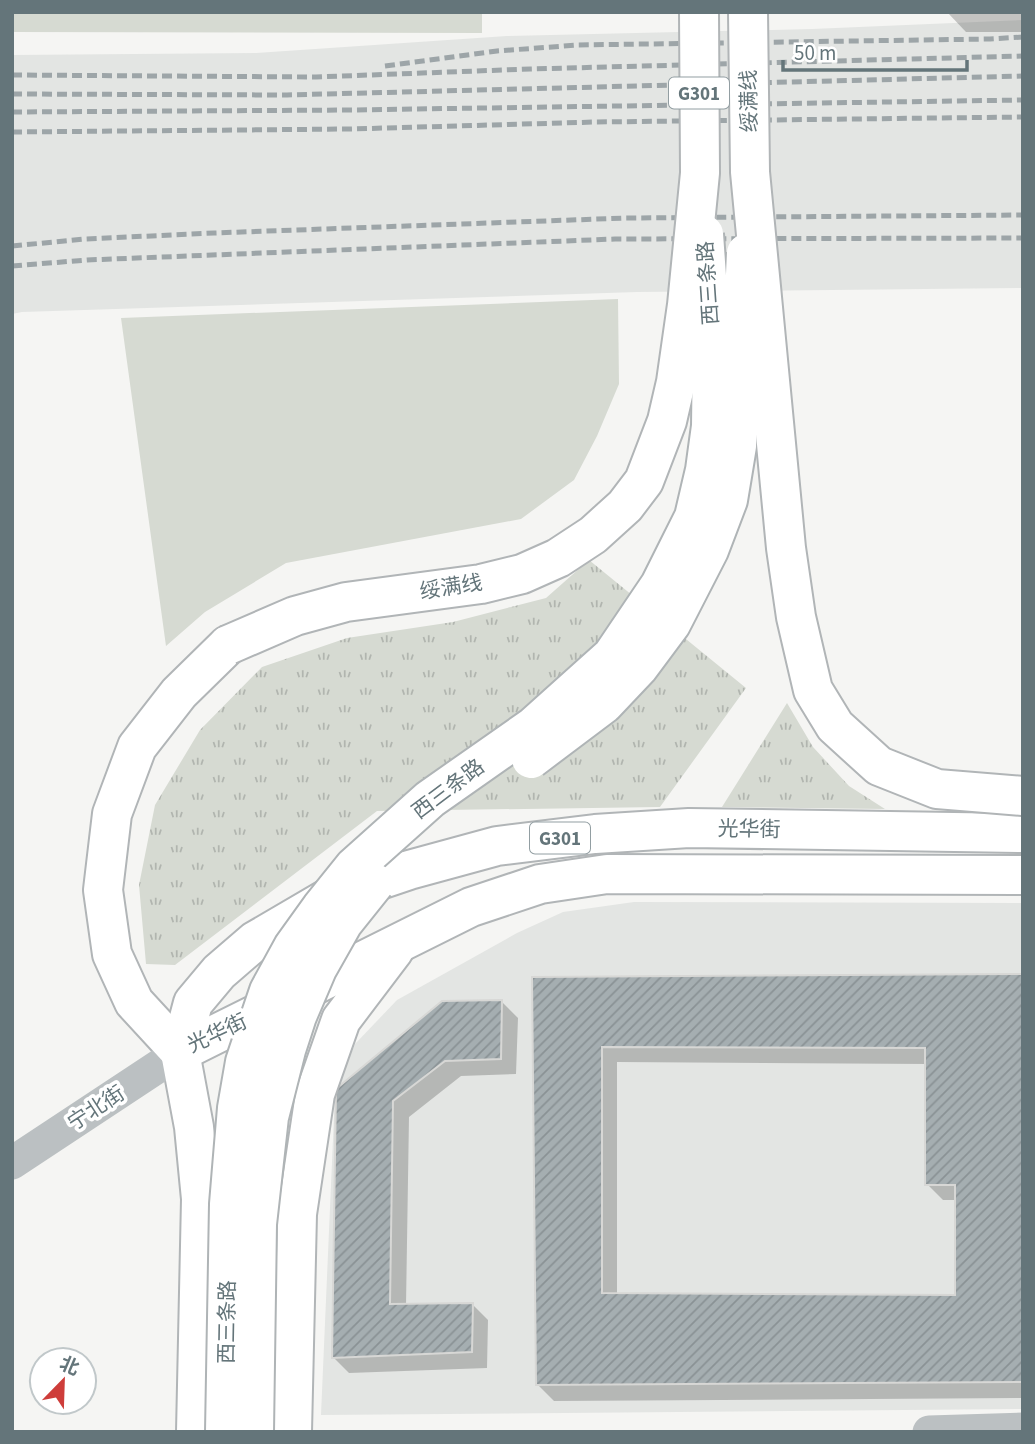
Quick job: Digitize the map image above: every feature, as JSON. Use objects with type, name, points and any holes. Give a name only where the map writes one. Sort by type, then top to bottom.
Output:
[{"type":"main road","name":"绥满线","points":[[180,1052],[134,1002],[112,954],[103,890],[112,814],[137,747],[179,693],[228,645],[295,616],[346,603],[481,584],[522,574],[558,558],[593,535],[625,506],[644,481],[667,421],[676,382],[700,173],[699,12]]},
{"type":"main road","name":"绥满线","points":[[748,12],[750,172],[786,548],[796,617],[813,690],[835,726],[879,766],[937,789],[1023,796]]},
{"type":"main road","name":"西三条路","points":[[254,1432],[257,1224],[269,1116],[297,1016],[317,969],[343,923],[385,871],[436,825],[541,752],[604,704],[639,667],[671,624],[709,550],[728,500],[737,446],[750,172]]},
{"type":"main road","name":"西三条路","points":[[225,1432],[229,1204],[237,1108],[245,1062],[269,991],[293,947],[354,867],[430,799],[534,726],[612,656],[660,585],[694,517],[705,470],[711,413],[712,347],[700,173]]},
{"type":"main road","name":"光华街","points":[[180,1052],[193,1003],[219,972],[255,941],[332,896],[409,870],[497,846],[595,834],[689,828],[1023,833]]},
{"type":"main road","name":"光华街","points":[[180,1052],[471,907],[540,884],[607,874],[1023,875]]},
{"type":"main road","points":[[292,1432],[297,1214],[315,1094],[341,1020],[401,942]]},
{"type":"main road","points":[[180,1052],[194,1127],[201,1199],[197,1432]]},
{"type":"street","name":"宁北街","points":[[12,1163],[180,1052]]},
{"type":"street","points":[[929,1432],[1023,1429]]},
{"type":"shaded area","points":[[1023,20],[1023,288],[637,292],[12,314],[12,55],[256,53],[507,36],[812,29]]},
{"type":"shaded area","points":[[634,902],[1023,903],[1023,1409],[321,1415],[335,1093],[355,1044],[397,1000],[517,933],[563,912]]},
{"type":"green space","points":[[12,12],[482,12],[482,33],[12,32]]},
{"type":"green space","points":[[618,299],[619,384],[597,436],[574,480],[521,519],[286,563],[205,612],[166,646],[121,318]]},
{"type":"green space","points":[[589,560],[746,688],[660,807],[377,811],[175,965],[146,964],[139,885],[155,805],[200,730],[262,667],[347,638],[453,622],[546,598]]},
{"type":"green space","points":[[787,703],[813,747],[849,786],[885,809],[722,807]]},
{"type":"building","points":[[1023,974],[1023,1382],[536,1385],[532,977]],"holes":[[[602,1047],[925,1048],[925,1185],[955,1185],[955,1295],[602,1293]]]},
{"type":"building","points":[[502,1000],[501,1059],[445,1061],[393,1101],[390,1304],[473,1303],[472,1352],[332,1358],[336,1089],[442,1001]]},
{"type":"railway","points":[[385,66],[497,51],[578,45],[1023,37]]},
{"type":"railway","points":[[12,75],[316,77],[1023,56]]},
{"type":"railway","points":[[12,94],[287,95],[1023,76]]},
{"type":"railway","points":[[12,112],[1023,100]]},
{"type":"railway","points":[[12,132],[1023,117]]},
{"type":"railway","points":[[12,246],[85,239],[214,233],[626,218],[1023,215]]},
{"type":"railway","points":[[12,266],[87,260],[615,239],[1023,238]]}]
